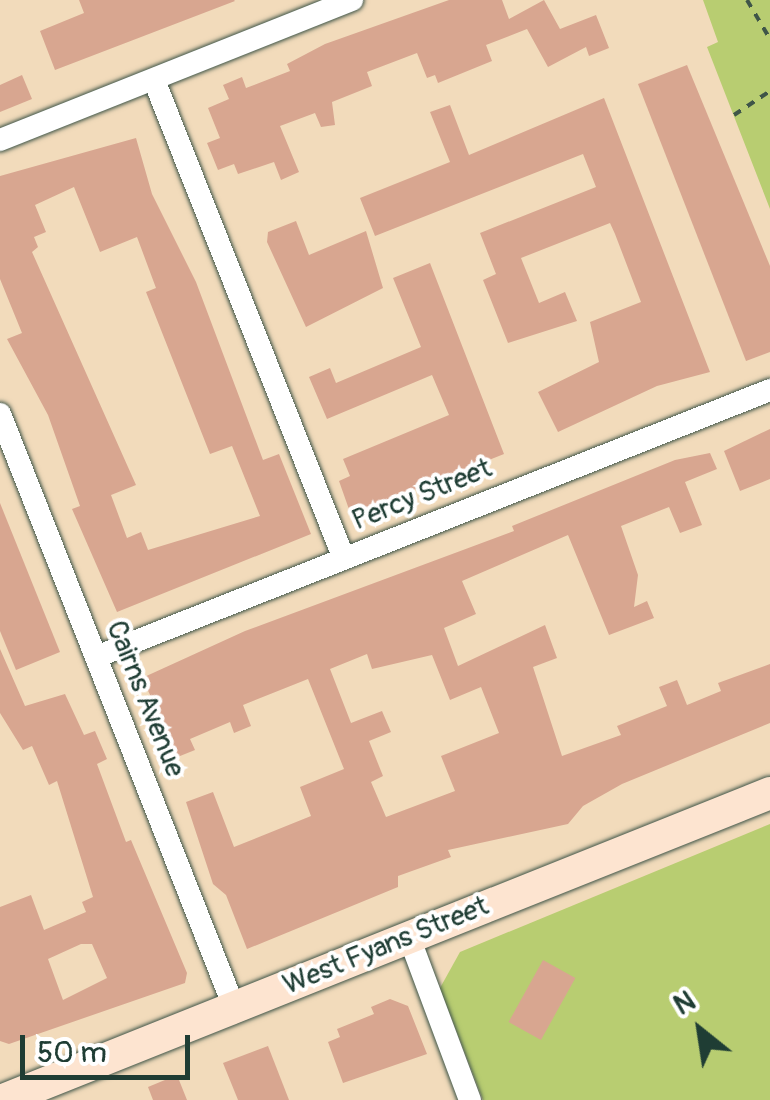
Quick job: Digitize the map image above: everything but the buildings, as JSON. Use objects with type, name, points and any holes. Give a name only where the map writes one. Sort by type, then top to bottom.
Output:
[{"type":"main road","name":"West Fyans Street","points":[[2,1100],[770,793]]},
{"type":"street","points":[[0,140],[352,0]]},
{"type":"street","points":[[154,80],[344,559]]},
{"type":"street","name":"Percy Street","points":[[96,657],[770,390]]},
{"type":"street","name":"Cairns Avenue","points":[[0,414],[234,1007]]},
{"type":"street","points":[[409,937],[470,1100]]},
{"type":"path","points":[[747,0],[770,39]]},
{"type":"path","points":[[734,116],[770,91]]},
{"type":"green space","points":[[703,0],[770,0],[770,209],[707,47],[718,42]]},
{"type":"green space","points":[[770,824],[770,1100],[483,1100],[440,988],[460,952]]}]
